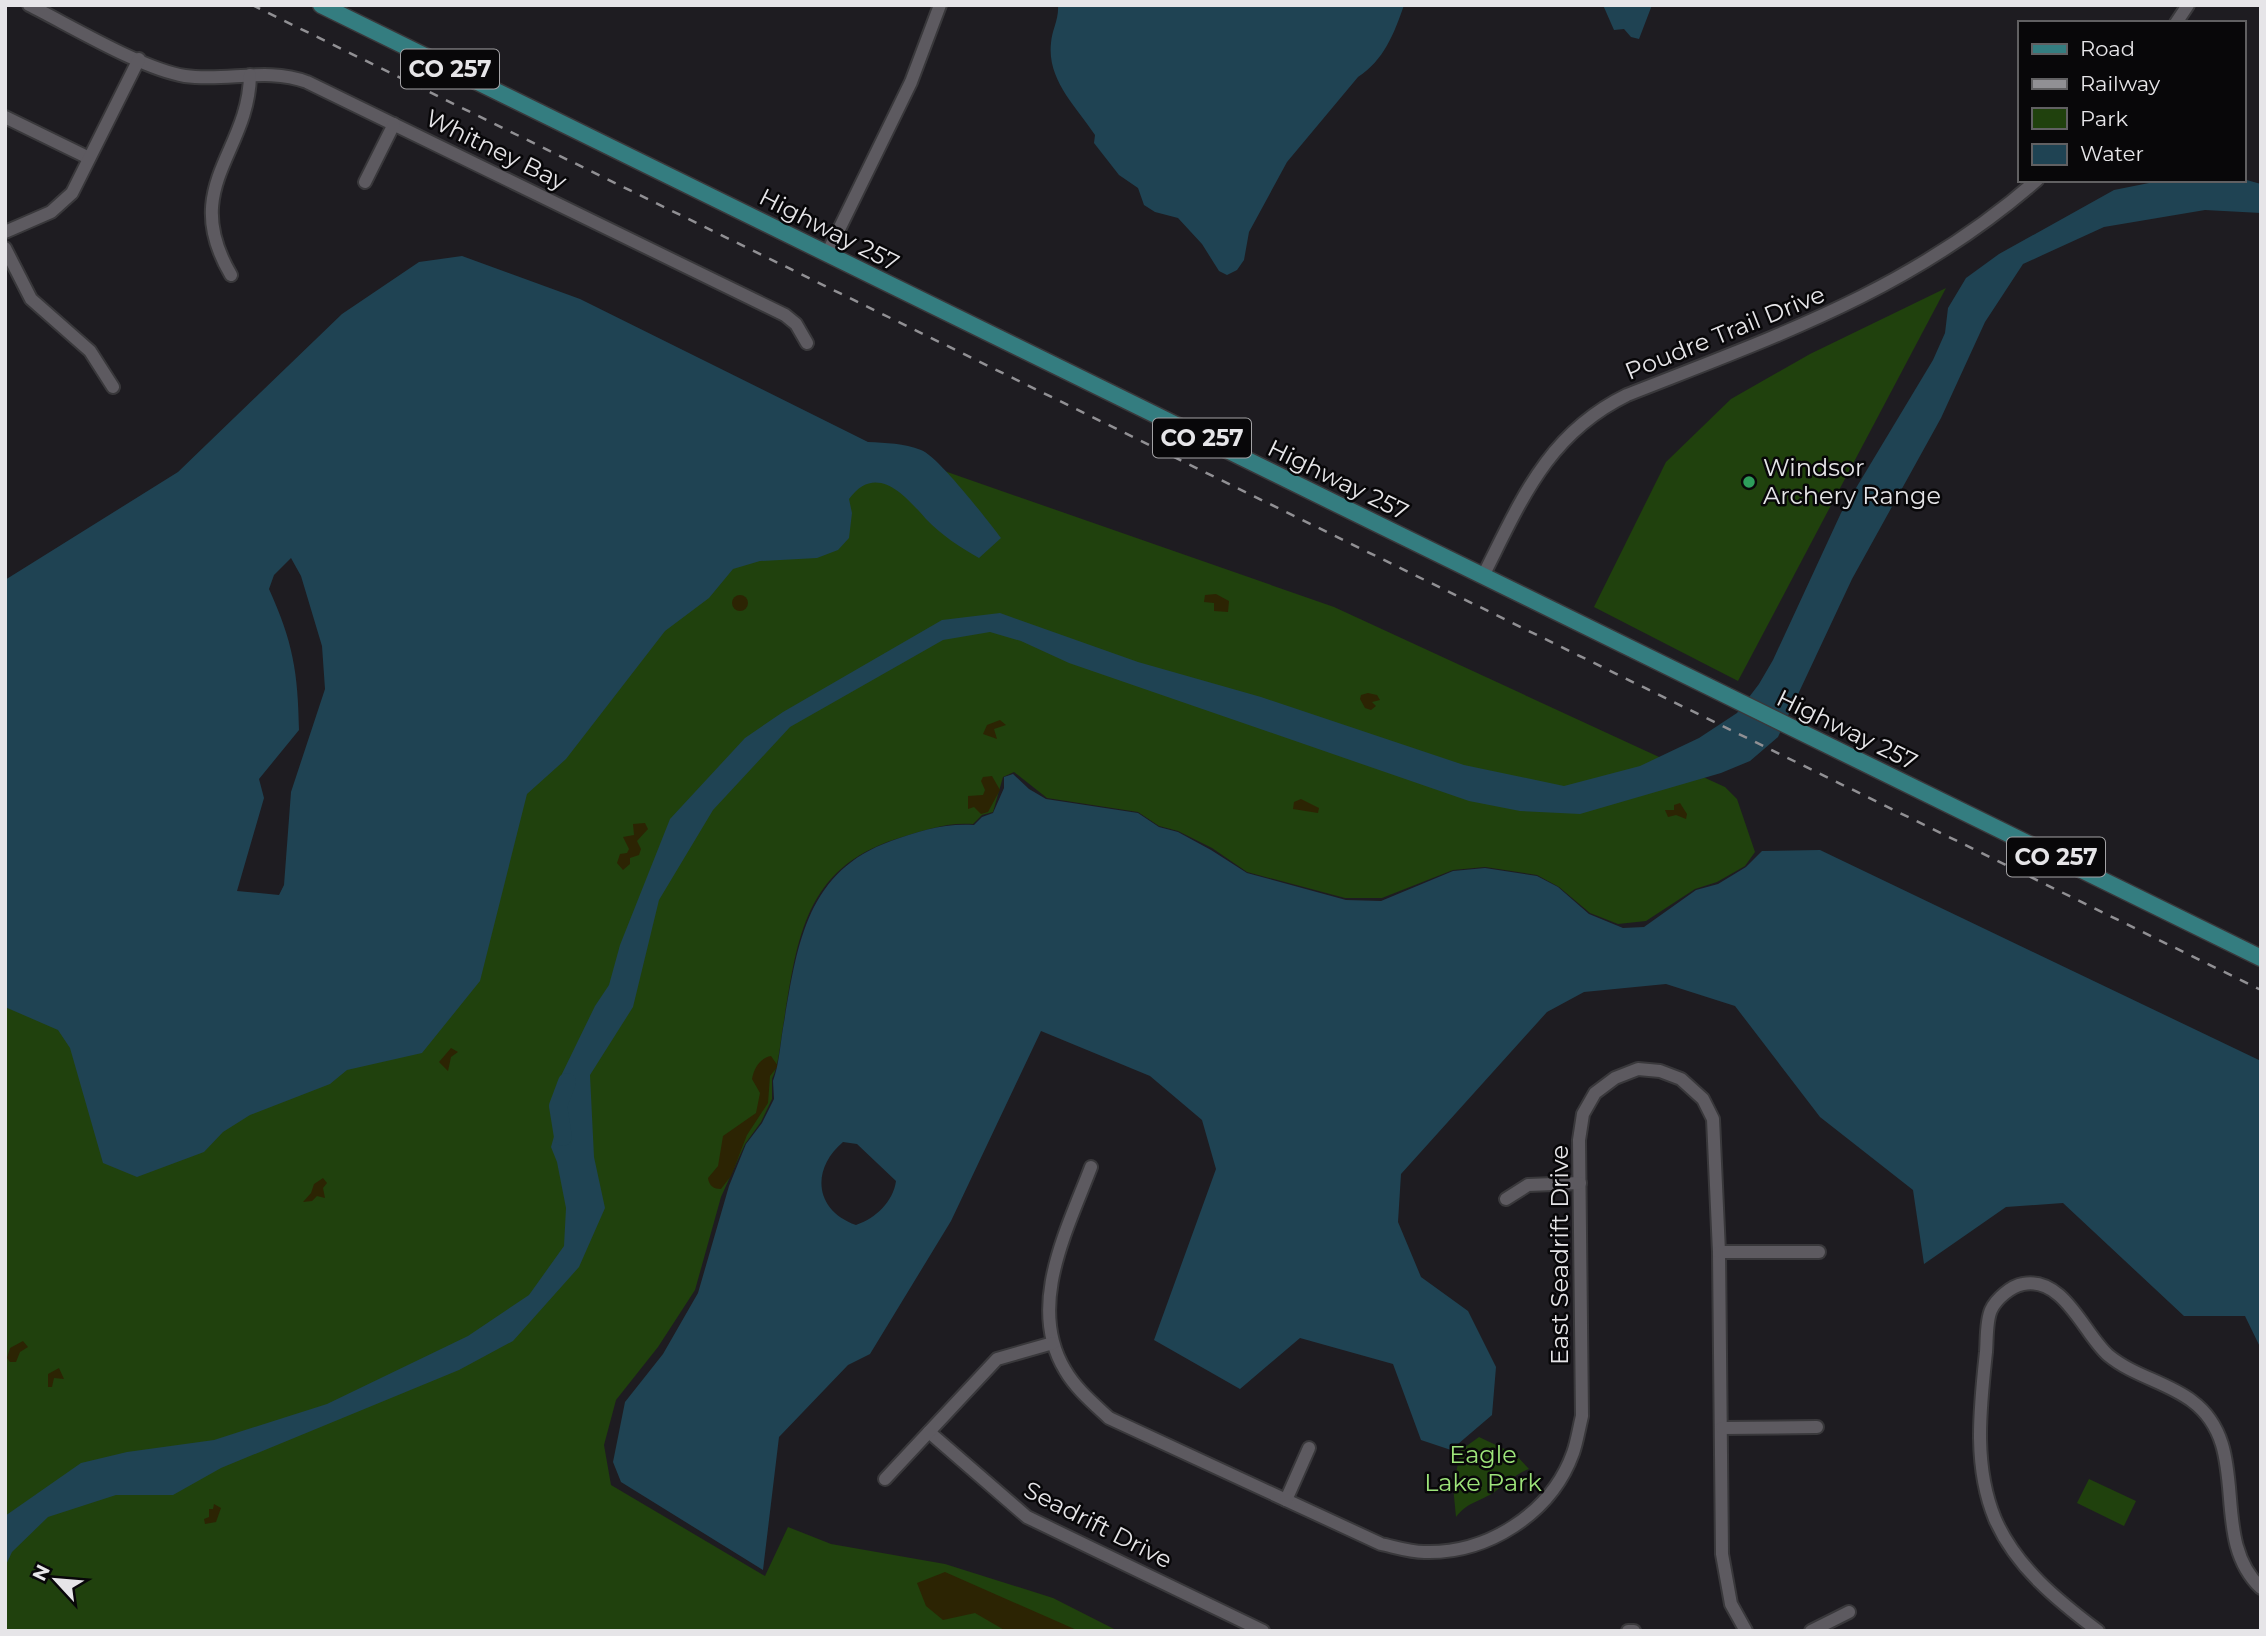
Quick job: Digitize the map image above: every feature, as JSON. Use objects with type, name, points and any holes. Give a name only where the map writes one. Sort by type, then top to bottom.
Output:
[{"type":"main road","name":"Highway 257","points":[[321,5],[2261,957]]},
{"type":"street","name":"Whitney Bay","points":[[29,5],[139,59],[183,75],[275,75],[300,79],[785,316],[796,324],[807,342]]},
{"type":"street","points":[[827,254],[911,82],[940,5]]},
{"type":"street","points":[[2177,21],[2188,5]]},
{"type":"street","points":[[5,232],[57,208],[72,193],[139,59]]},
{"type":"street","points":[[231,275],[217,246],[212,206],[220,166],[248,106],[250,75]]},
{"type":"street","points":[[5,117],[89,159]]},
{"type":"street","points":[[365,182],[394,124]]},
{"type":"street","name":"Poudre Trail Drive","points":[[1483,576],[1540,468],[1564,439],[1592,414],[1627,395],[1833,313],[1875,292],[1982,225],[2035,182]]},
{"type":"street","points":[[5,248],[31,299],[90,351],[113,387]]},
{"type":"street","name":"East Seadrift Drive","points":[[1053,1343],[1073,1380],[1109,1418],[1381,1544],[1423,1553],[1456,1550],[1482,1543],[1509,1530],[1539,1508],[1559,1482],[1573,1453],[1582,1416],[1580,1183],[1583,1114],[1595,1093],[1615,1078],[1638,1069],[1660,1070],[1682,1079],[1703,1099],[1713,1119],[1723,1429],[1722,1554],[1731,1604],[1746,1631]]},
{"type":"street","points":[[885,1479],[997,1359],[1053,1343],[1049,1304],[1055,1266],[1091,1167]]},
{"type":"street","points":[[1506,1199],[1528,1185],[1580,1183]]},
{"type":"street","points":[[1719,1252],[1819,1252]]},
{"type":"street","points":[[2098,1631],[2060,1603],[2021,1563],[1995,1519],[1981,1467],[1979,1416],[1990,1310],[2004,1293],[2023,1283],[2043,1286],[2062,1297],[2108,1355],[2191,1400],[2212,1419],[2225,1450],[2233,1535],[2242,1561],[2261,1588]]},
{"type":"street","points":[[1723,1429],[1817,1427]]},
{"type":"street","name":"Seadrift Drive","points":[[929,1432],[1027,1517],[1263,1631]]},
{"type":"street","points":[[1286,1500],[1309,1448]]},
{"type":"street","points":[[1811,1631],[1849,1612]]},
{"type":"street","points":[[1628,1630],[1634,1631]]},
{"type":"green space","name":"Windsor Archery Range","points":[[1946,288],[1738,681],[1594,607],[1666,462],[1731,399],[1810,354]]},
{"type":"green space","points":[[893,453],[1334,607],[1725,787],[1737,799],[1755,852],[1745,866],[1717,882],[1695,889],[1646,921],[1618,924],[1590,913],[1559,887],[1537,875],[1485,867],[1453,870],[1382,898],[1345,898],[1247,872],[1212,848],[1178,831],[1159,826],[1138,812],[1047,798],[1014,772],[1003,777],[993,812],[982,815],[973,824],[934,828],[865,852],[841,869],[823,890],[810,913],[793,966],[778,1060],[772,1079],[772,1099],[761,1122],[745,1144],[721,1197],[695,1290],[658,1347],[616,1400],[604,1445],[611,1485],[765,1576],[788,1527],[831,1544],[945,1564],[1053,1598],[1118,1631],[5,1631],[5,993],[84,1041],[510,786],[737,532]]},
{"type":"green space","name":"Eagle Lake Park","points":[[1479,1437],[1515,1454],[1529,1469],[1456,1517],[1453,1486],[1461,1450]]},
{"type":"green space","points":[[2089,1479],[2136,1501],[2124,1526],[2077,1503]]},
{"type":"sand","points":[[1216,594],[1229,601],[1228,612],[1214,611],[1214,603],[1204,602],[1205,595]]},
{"type":"sand","points":[[740,595],[748,603],[740,611],[732,603]]},
{"type":"sand","points":[[1361,695],[1377,695],[1380,700],[1372,702],[1376,706],[1371,710],[1365,708],[1360,699]]},
{"type":"sand","points":[[1000,720],[1006,725],[994,729],[997,739],[983,734],[987,725]]},
{"type":"sand","points":[[992,776],[1000,790],[988,812],[981,814],[974,807],[968,809],[968,796],[983,795],[985,790],[981,781],[983,777]]},
{"type":"sand","points":[[1301,799],[1319,808],[1318,813],[1293,809],[1294,802]]},
{"type":"sand","points":[[1680,803],[1687,814],[1686,819],[1676,815],[1668,817],[1665,810],[1674,810],[1674,805]]},
{"type":"sand","points":[[645,823],[648,829],[637,841],[641,849],[639,855],[630,858],[630,864],[623,870],[617,863],[620,854],[627,853],[629,849],[623,837],[634,835],[633,824]]},
{"type":"sand","points":[[451,1048],[458,1052],[451,1057],[448,1071],[439,1062]]},
{"type":"sand","points":[[771,1056],[778,1066],[770,1076],[768,1103],[747,1135],[731,1176],[721,1189],[714,1188],[708,1178],[718,1166],[723,1136],[756,1113],[760,1093],[752,1079],[753,1075],[761,1061]]},
{"type":"sand","points":[[323,1178],[327,1183],[323,1188],[325,1198],[317,1196],[312,1201],[303,1202],[311,1193],[314,1184]]},
{"type":"sand","points":[[23,1341],[28,1347],[20,1352],[16,1362],[10,1362],[7,1358],[10,1348]]},
{"type":"sand","points":[[59,1368],[64,1379],[54,1378],[52,1387],[48,1387],[48,1374]]},
{"type":"sand","points":[[214,1504],[221,1508],[216,1522],[205,1524],[204,1519],[209,1517],[209,1509],[213,1509]]},
{"type":"sand","points":[[945,1572],[1079,1631],[1006,1631],[975,1613],[943,1620],[926,1606],[917,1583]]},
{"type":"water","points":[[1058,5],[1404,5],[1392,36],[1375,63],[1358,77],[1287,162],[1249,232],[1244,260],[1237,270],[1227,275],[1219,271],[1202,244],[1178,218],[1155,212],[1144,205],[1138,188],[1119,175],[1094,143],[1095,135],[1064,92],[1054,69],[1051,43]]},
{"type":"water","points":[[1603,5],[1652,5],[1639,39],[1631,37],[1624,29],[1614,30]]},
{"type":"water","points":[[2245,180],[2261,184],[2261,213],[2205,210],[2104,227],[2023,264],[1985,322],[1941,418],[1852,579],[1778,737],[1750,761],[1721,773],[1580,814],[1520,811],[1469,801],[1069,663],[1021,641],[990,632],[943,640],[790,727],[713,810],[659,900],[633,1007],[590,1075],[594,1157],[605,1208],[579,1267],[513,1341],[459,1370],[221,1468],[173,1495],[116,1495],[48,1517],[12,1552],[5,1567],[5,1516],[81,1463],[127,1452],[214,1440],[327,1404],[468,1336],[529,1295],[564,1246],[566,1208],[557,1162],[551,1147],[560,1115],[559,1080],[595,1006],[609,985],[620,945],[670,819],[745,738],[783,712],[942,620],[1000,613],[1138,662],[1261,697],[1464,765],[1564,786],[1640,766],[1699,738],[1737,713],[1759,684],[1773,660],[1841,513],[1933,360],[1945,333],[1948,308],[1966,278],[1999,254],[2114,190],[2154,182],[2245,182]]},
{"type":"water","points":[[462,256],[580,299],[868,442],[902,445],[921,450],[950,476],[1001,538],[979,558],[938,530],[900,492],[880,483],[869,483],[859,488],[849,499],[852,513],[849,538],[838,550],[817,558],[760,561],[733,569],[709,598],[665,631],[566,759],[527,794],[480,981],[422,1053],[347,1070],[330,1084],[250,1115],[223,1132],[204,1152],[137,1177],[103,1163],[70,1048],[58,1030],[5,1007],[5,580],[178,472],[342,314],[419,262]],"holes":[[[291,558],[301,576],[322,646],[325,689],[291,792],[284,885],[279,895],[237,891],[264,798],[259,779],[299,730],[293,658],[284,625],[269,589],[274,575]]]},
{"type":"water","points":[[1013,774],[1029,789],[1046,799],[1138,813],[1159,827],[1178,832],[1211,850],[1247,873],[1346,900],[1381,901],[1453,871],[1485,868],[1537,876],[1558,887],[1589,914],[1623,928],[1644,927],[1696,890],[1718,884],[1746,867],[1762,851],[1820,850],[2261,1061],[2261,1349],[2245,1316],[2184,1316],[2063,1203],[2006,1207],[1924,1264],[1913,1190],[1820,1117],[1735,1006],[1666,984],[1584,992],[1547,1012],[1401,1174],[1398,1222],[1421,1277],[1468,1311],[1496,1367],[1492,1415],[1451,1450],[1421,1440],[1393,1364],[1300,1338],[1240,1389],[1154,1340],[1216,1169],[1202,1120],[1150,1076],[1041,1031],[951,1221],[870,1354],[848,1365],[779,1437],[763,1570],[621,1482],[613,1462],[625,1402],[663,1354],[698,1293],[729,1186],[746,1144],[762,1123],[774,1099],[773,1081],[800,942],[822,893],[839,872],[862,855],[891,841],[932,828],[974,825],[982,817],[993,813],[1004,788],[1004,777]],"holes":[[[843,1142],[857,1144],[896,1181],[891,1196],[882,1208],[856,1225],[832,1210],[825,1199],[822,1176],[826,1164]]]},
{"type":"waterway","points":[[563,1137],[558,1106],[567,1082]]},
{"type":"railway","points":[[252,5],[2261,990]]},
{"type":"place","name":"Windsor Archery Range","points":[[1749,482]]}]
